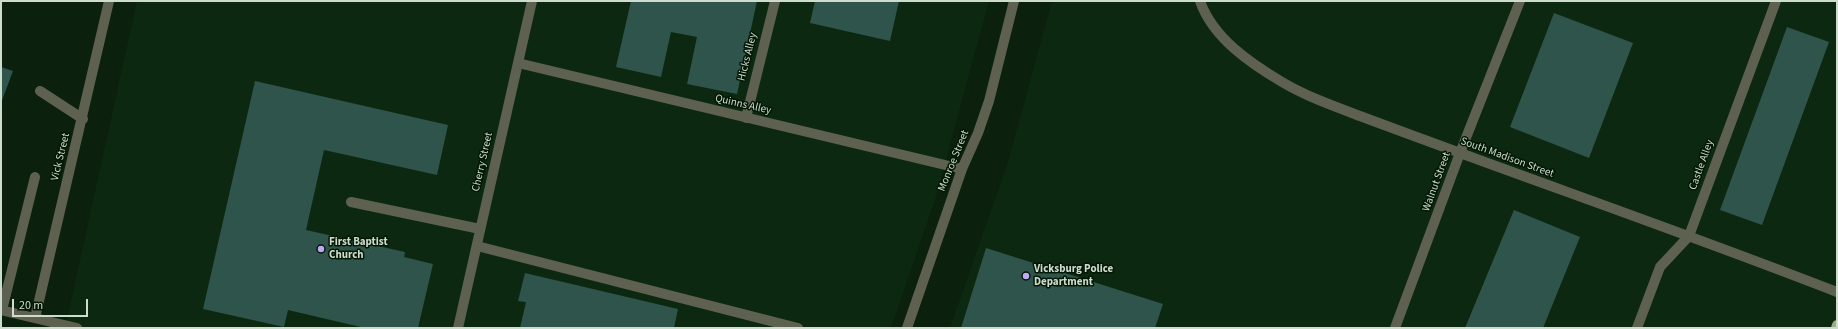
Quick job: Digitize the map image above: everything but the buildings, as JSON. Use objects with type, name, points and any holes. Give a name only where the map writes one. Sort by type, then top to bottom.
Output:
[{"type":"street","name":"Vick Street","points":[[34,318],[83,119],[109,1]]},
{"type":"street","name":"Cherry Street","points":[[458,328],[532,1]]},
{"type":"street","name":"Hicks Alley","points":[[746,118],[775,1]]},
{"type":"street","name":"Monroe Street","points":[[907,328],[962,169],[978,133],[989,101],[1014,1]]},
{"type":"street","name":"South Madison Street","points":[[1200,1],[1204,13],[1226,40],[1248,60],[1284,83],[1321,101],[1460,154],[1689,236],[1837,292]]},
{"type":"street","name":"Walnut Street","points":[[1396,328],[1460,154],[1520,1]]},
{"type":"street","name":"Castle Alley","points":[[1637,328],[1660,267],[1689,236],[1776,1]]},
{"type":"street","name":"Quinns Alley","points":[[518,63],[962,169]]},
{"type":"street","points":[[40,91],[83,119]]},
{"type":"street","points":[[35,177],[2,310],[77,328]]},
{"type":"street","points":[[351,202],[480,229]]},
{"type":"street","points":[[476,246],[798,328]]},
{"type":"shaded area","points":[[137,1],[989,1],[935,200],[891,328],[65,328]]},
{"type":"shaded area","points":[[1052,1],[1837,1],[1837,328],[950,328],[1008,162]]},
{"type":"place","name":"First Baptist Church","points":[[321,249]]},
{"type":"place","name":"Vicksburg Police Department","points":[[1026,276]]}]
